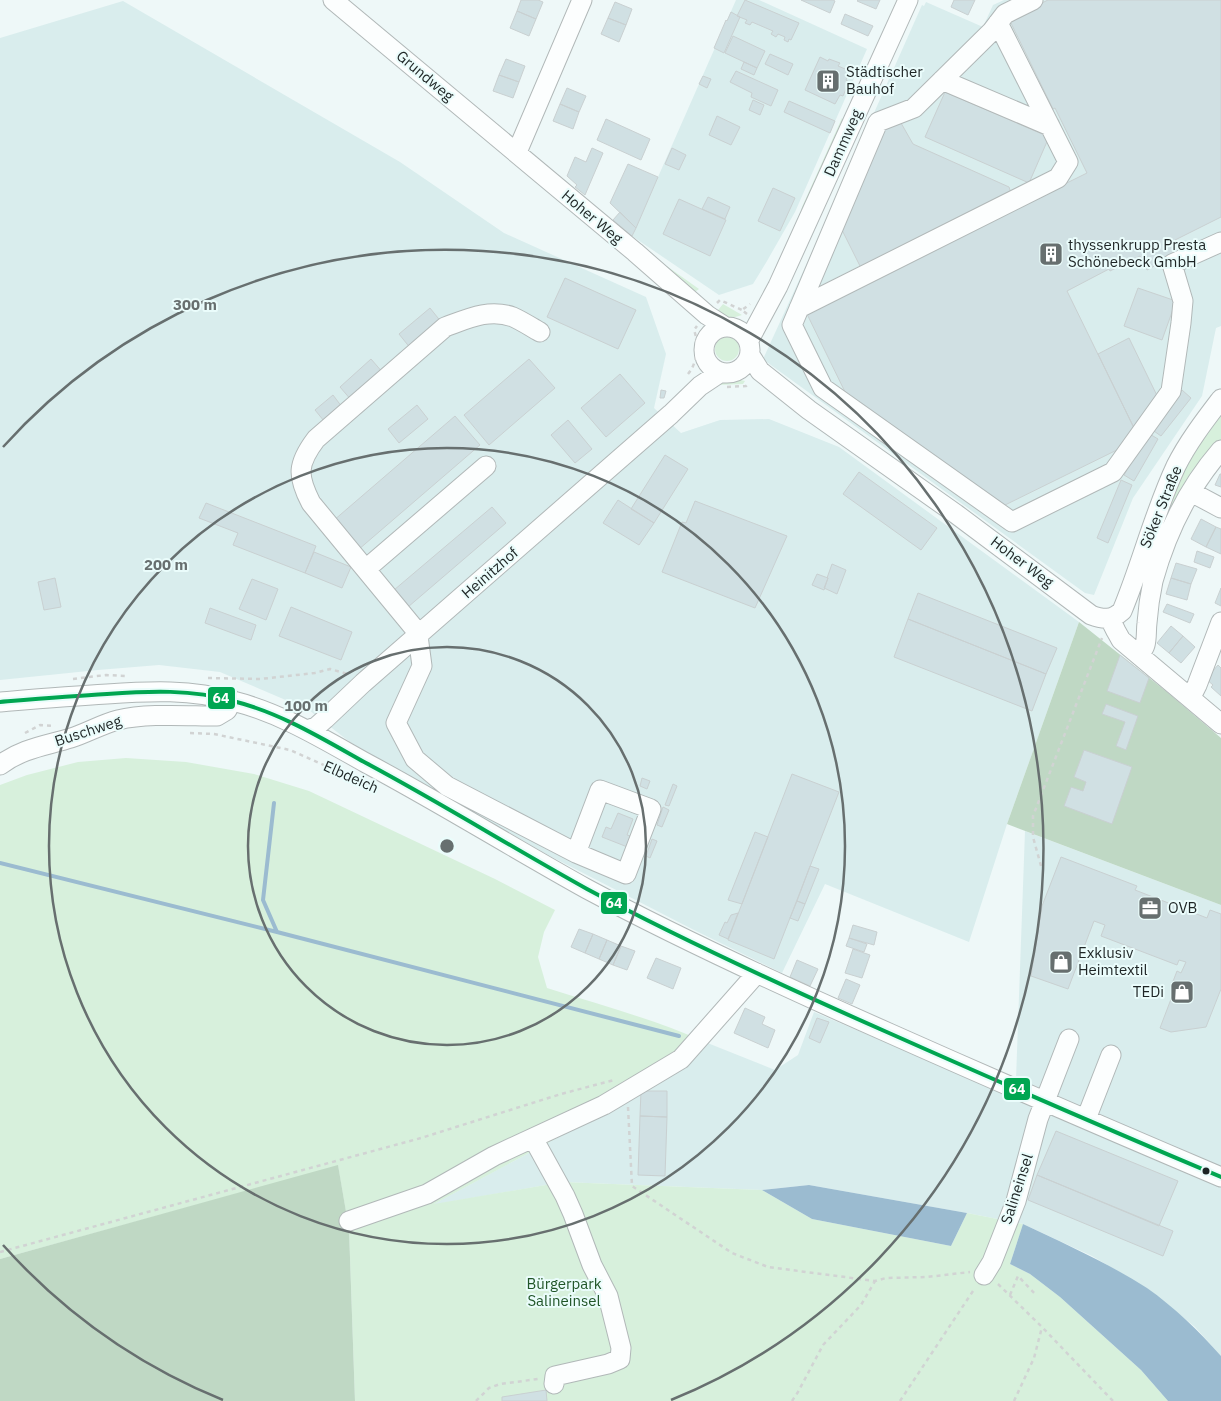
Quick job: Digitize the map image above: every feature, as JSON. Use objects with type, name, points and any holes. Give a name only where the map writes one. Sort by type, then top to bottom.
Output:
[{"type":"street","name":"Grundweg","points":[[333,0],[516,152]]},
{"type":"street","points":[[516,152],[582,0]]},
{"type":"street","name":"Dammweg","points":[[750,348],[908,0]]},
{"type":"street","points":[[1033,0],[1005,14],[992,31],[914,108],[878,122],[792,325],[823,388],[1012,522],[1113,472],[1170,391],[1183,301],[1172,264],[1221,242]]},
{"type":"street","points":[[799,308],[1058,178],[1068,162],[998,23]]},
{"type":"street","points":[[942,80],[1050,126]]},
{"type":"street","name":"Hoher Weg","points":[[516,152],[707,315],[728,326]]},
{"type":"street","name":"Hoher Weg","points":[[668,281],[698,324],[705,348]]},
{"type":"street","name":"Dammweg","points":[[728,326],[748,316],[778,286]]},
{"type":"street","points":[[540,332],[512,316],[491,312],[445,327],[316,439],[306,452],[300,470],[303,488],[311,503],[414,628],[418,636],[422,666],[396,723],[415,759],[447,786],[576,853],[626,874],[651,809],[600,790],[576,853]]},
{"type":"street","points":[[728,326],[739,329],[745,334],[750,348],[747,362],[742,368],[728,372],[711,366],[705,348],[710,334],[716,329],[728,326]]},
{"type":"street","name":"Heinitzhof","points":[[672,414],[696,377],[705,348]]},
{"type":"street","name":"Hoher Weg","points":[[750,348],[760,370],[809,410],[956,514],[1092,615],[1101,619],[1110,618]]},
{"type":"street","name":"Hoher Weg","points":[[728,372],[750,378],[782,400],[809,410]]},
{"type":"street","name":"Heinitzhof","points":[[307,730],[316,727],[363,682],[672,414],[700,386],[728,372]]},
{"type":"street","name":"Söker Straße","points":[[1110,618],[1122,611],[1159,508],[1177,465],[1198,430],[1221,399]]},
{"type":"street","points":[[1139,655],[1145,647],[1148,610],[1157,569],[1176,521],[1191,492],[1221,450]]},
{"type":"street","points":[[366,569],[486,466]]},
{"type":"street","points":[[1191,492],[1221,508]]},
{"type":"street","points":[[1110,618],[1122,640],[1221,724]]},
{"type":"street","points":[[1189,697],[1194,691],[1221,622]]},
{"type":"street","points":[[0,702],[155,692],[209,695],[258,708],[307,730],[408,785],[587,888],[689,941],[757,974],[1046,1102],[1221,1176]]},
{"type":"street","name":"Buschweg","points":[[0,764],[28,749],[71,738],[117,720],[137,716],[217,716],[227,710],[232,700]]},
{"type":"street","points":[[349,1221],[427,1194],[494,1156],[604,1105],[625,1084],[681,1058],[757,974]]},
{"type":"street","name":"Salineinsel","points":[[984,1275],[992,1262],[1016,1201],[1038,1118],[1046,1102],[1069,1039]]},
{"type":"street","points":[[1086,1119],[1111,1055]]},
{"type":"street","points":[[532,1138],[565,1196],[573,1214],[592,1265],[608,1296],[622,1348],[620,1359],[554,1380]]},
{"type":"path","points":[[720,300],[742,310]]},
{"type":"path","points":[[1041,866],[1033,837],[1033,816],[1110,618]]},
{"type":"path","name":"Elbdeich","points":[[186,732],[214,734],[290,750],[380,790]]},
{"type":"path","points":[[0,1252],[421,1138],[560,1094],[625,1084],[632,1186],[732,1253],[768,1267],[875,1281],[886,1278],[926,1277],[973,1272],[984,1275],[994,1280],[1113,1401]]},
{"type":"path","points":[[900,1401],[984,1275]]},
{"type":"path","points":[[1010,1296],[1018,1276],[1036,1294]]},
{"type":"path","points":[[792,1401],[823,1345],[861,1305],[875,1281]]},
{"type":"path","points":[[1014,1401],[1034,1358],[1042,1327]]},
{"type":"path","points":[[476,1401],[489,1388],[500,1384],[554,1380]]},
{"type":"shaded area","points":[[736,0],[759,0],[867,49],[795,212],[767,261],[753,284],[719,295],[632,236]]},
{"type":"shaded area","points":[[1004,0],[1221,0],[1221,326],[1216,328],[1202,396],[1133,498],[1094,595],[1085,593],[764,360],[922,5],[924,6],[926,2],[983,27],[993,5]]},
{"type":"shaded area","points":[[123,1],[400,162],[504,233],[646,297],[666,354],[654,408],[681,433],[720,420],[769,419],[839,447],[1079,622],[1007,824],[969,942],[825,884],[782,973],[548,855],[351,743],[309,710],[220,672],[159,665],[0,680],[0,38]]},
{"type":"shaded area","points":[[1025,831],[1221,905],[1221,1167],[1016,1079]]},
{"type":"shaded area","points":[[814,1012],[1221,1185],[1221,1356],[1195,1327],[1148,1289],[1092,1256],[1023,1224],[967,1213],[809,1185],[762,1190],[563,1182],[432,1205],[635,1096],[705,1042],[775,1070],[798,1055]]},
{"type":"green space","points":[[842,118],[844,124],[796,229],[802,207]]},
{"type":"green space","points":[[661,262],[699,289],[692,294],[660,264]]},
{"type":"green space","points":[[723,304],[742,315],[728,318],[714,315]]},
{"type":"green space","points":[[727,337],[732,338],[738,344],[738,354],[732,360],[727,361],[722,360],[716,354],[715,349],[716,344],[722,338]]},
{"type":"green space","points":[[724,379],[745,381],[743,384],[716,385]]},
{"type":"green space","points":[[1221,413],[1221,441],[1209,455],[1165,530],[1168,502],[1198,445]]},
{"type":"green space","points":[[1079,622],[1221,738],[1221,905],[1007,824]]},
{"type":"green space","name":"Bürgerpark Salineinsel","points":[[126,758],[186,762],[254,774],[309,791],[495,879],[555,910],[544,932],[538,957],[547,988],[647,1019],[705,1042],[635,1096],[434,1204],[563,1182],[762,1190],[812,1219],[951,1246],[967,1213],[1023,1224],[1010,1264],[1030,1274],[1060,1297],[1141,1370],[1168,1401],[355,1401],[349,1229],[338,1166],[0,1259],[0,785],[27,775],[78,762]]},
{"type":"green space","points":[[338,1165],[349,1229],[355,1401],[0,1401],[0,1259]]},
{"type":"water","points":[[809,1185],[967,1213],[951,1246],[812,1219],[762,1190]]},
{"type":"water","points":[[1023,1224],[1117,1270],[1147,1288],[1176,1311],[1221,1356],[1221,1401],[1168,1401],[1141,1370],[1060,1297],[1030,1274],[1010,1264]]},
{"type":"building","points":[[521,0],[538,0],[543,2],[536,19],[517,11]]},
{"type":"building","points":[[745,0],[799,23],[791,40],[789,39],[788,42],[784,40],[785,37],[778,34],[776,37],[771,34],[773,31],[752,22],[750,25],[745,23],[747,20],[737,16]]},
{"type":"building","points":[[801,0],[833,0],[835,1],[830,13]]},
{"type":"building","points":[[858,0],[880,0],[876,9]]},
{"type":"building","points":[[954,0],[975,0],[968,15],[951,7]]},
{"type":"building","name":"thyssenkrupp Presta Schönebeck GmbH","points":[[1048,0],[1221,0],[1221,217],[1175,240],[1181,252],[1147,270],[1140,256],[1110,271],[1109,269],[1067,291],[1135,430],[1125,446],[1003,506],[848,398],[806,312],[1087,173],[1009,19]]},
{"type":"building","points":[[615,2],[632,9],[626,25],[608,18]]},
{"type":"building","points":[[517,11],[536,19],[529,36],[510,28]]},
{"type":"building","points":[[731,12],[740,17],[724,53],[714,48]]},
{"type":"building","points":[[845,14],[873,26],[868,36],[841,24]]},
{"type":"building","points":[[608,18],[626,25],[619,42],[601,34]]},
{"type":"building","points":[[733,36],[765,51],[757,68],[725,53]]},
{"type":"building","points":[[770,54],[793,64],[788,75],[765,64]]},
{"type":"building","name":"Städtischer Bauhof","points":[[820,57],[828,61],[829,59],[840,63],[838,66],[850,71],[846,80],[849,82],[843,96],[840,95],[835,104],[805,90]]},
{"type":"building","points":[[506,59],[525,66],[519,82],[499,75]]},
{"type":"building","points":[[744,62],[757,68],[754,75],[741,69]]},
{"type":"building","points":[[736,71],[778,90],[771,106],[751,97],[752,93],[730,82]]},
{"type":"building","points":[[499,75],[519,82],[513,98],[493,91]]},
{"type":"building","points":[[703,76],[711,79],[707,88],[699,84]]},
{"type":"building","points":[[567,88],[586,96],[579,112],[560,104]]},
{"type":"building","points":[[945,92],[1049,137],[1029,183],[925,137]]},
{"type":"building","points":[[753,100],[764,105],[760,115],[749,110]]},
{"type":"building","points":[[789,101],[835,121],[830,133],[784,112]]},
{"type":"building","points":[[560,104],[579,112],[573,129],[553,121]]},
{"type":"building","points":[[717,116],[740,127],[731,145],[709,135]]},
{"type":"building","points":[[606,119],[650,139],[641,160],[597,140]]},
{"type":"building","points":[[901,123],[913,144],[1009,187],[1011,193],[861,268],[841,228],[884,130]]},
{"type":"building","points":[[592,148],[603,153],[585,195],[575,187],[577,185],[567,176],[575,157],[586,162]]},
{"type":"building","points":[[672,148],[686,155],[679,170],[665,164]]},
{"type":"building","points":[[628,164],[658,177],[636,228],[610,203]]},
{"type":"building","points":[[773,188],[795,198],[780,231],[758,221]]},
{"type":"building","points":[[708,197],[730,207],[725,219],[702,209]]},
{"type":"building","points":[[679,199],[726,220],[710,256],[663,234]]},
{"type":"building","points":[[620,212],[636,228],[632,236],[613,220]]},
{"type":"building","points":[[565,278],[636,310],[618,349],[547,317]]},
{"type":"building","points":[[1138,288],[1176,301],[1162,340],[1124,326]]},
{"type":"building","points":[[430,308],[442,323],[411,349],[399,334]]},
{"type":"building","points":[[1129,338],[1165,412],[1135,430],[1098,354]]},
{"type":"building","points":[[371,359],[384,374],[352,401],[340,387]]},
{"type":"building","points":[[529,359],[555,388],[489,445],[464,415]]},
{"type":"building","points":[[620,374],[645,403],[606,437],[581,408]]},
{"type":"building","points":[[661,390],[666,391],[664,398],[660,398]]},
{"type":"building","points":[[1182,390],[1191,398],[1161,436],[1151,429]]},
{"type":"building","points":[[333,395],[342,407],[324,421],[315,410]]},
{"type":"building","points":[[417,405],[428,419],[399,443],[388,429]]},
{"type":"building","points":[[455,416],[480,445],[358,550],[333,521]]},
{"type":"building","points":[[568,420],[592,449],[575,463],[551,435]]},
{"type":"building","points":[[1148,433],[1158,439],[1134,481],[1124,475]]},
{"type":"building","points":[[665,455],[688,469],[654,523],[631,509]]},
{"type":"building","points":[[859,472],[937,528],[921,550],[843,494]]},
{"type":"building","points":[[1221,474],[1221,487],[1215,485]]},
{"type":"building","points":[[1121,480],[1132,485],[1108,543],[1097,538]]},
{"type":"building","points":[[618,500],[654,523],[639,545],[603,523]]},
{"type":"building","points":[[695,501],[787,536],[755,608],[662,572],[682,522],[686,523]]},
{"type":"building","points":[[206,503],[316,546],[305,573],[233,545],[238,533],[199,518]]},
{"type":"building","points":[[492,507],[506,523],[408,607],[394,590]]},
{"type":"building","points":[[1201,519],[1216,527],[1206,547],[1191,539]]},
{"type":"building","points":[[1216,527],[1221,529],[1221,554],[1206,547]]},
{"type":"building","points":[[1197,551],[1214,557],[1210,568],[1194,562]]},
{"type":"building","points":[[314,552],[351,567],[342,588],[305,573]]},
{"type":"building","points":[[1176,563],[1197,569],[1191,584],[1171,578]]},
{"type":"building","points":[[832,564],[846,570],[837,594],[824,588]]},
{"type":"building","points":[[817,574],[828,578],[824,590],[812,585]]},
{"type":"building","points":[[55,578],[61,607],[44,610],[38,582]]},
{"type":"building","points":[[1171,578],[1191,584],[1187,600],[1166,594]]},
{"type":"building","points":[[252,579],[278,589],[266,620],[239,609]]},
{"type":"building","points":[[1221,588],[1221,606],[1215,603]]},
{"type":"building","points":[[918,593],[1057,648],[1046,674],[908,619]]},
{"type":"building","points":[[1167,604],[1194,614],[1190,623],[1163,612]]},
{"type":"building","points":[[291,607],[352,632],[341,660],[279,636]]},
{"type":"building","points":[[210,608],[256,625],[251,640],[205,623]]},
{"type":"building","points":[[908,619],[1046,674],[1032,711],[894,657]]},
{"type":"building","points":[[1171,626],[1183,636],[1169,653],[1157,643]]},
{"type":"building","points":[[1183,636],[1195,647],[1181,663],[1169,653]]},
{"type":"building","points":[[1120,655],[1149,678],[1140,703],[1107,691]]},
{"type":"building","points":[[1218,665],[1221,668],[1221,696],[1211,687],[1213,685],[1206,679]]},
{"type":"building","points":[[1106,704],[1138,716],[1126,750],[1116,746],[1125,722],[1102,714]]},
{"type":"building","points":[[1084,750],[1132,767],[1112,824],[1064,806],[1071,787],[1083,791],[1086,782],[1074,777]]},
{"type":"building","points":[[792,774],[839,792],[774,959],[728,940]]},
{"type":"building","points":[[642,778],[650,781],[647,789],[640,786]]},
{"type":"building","points":[[673,784],[677,786],[669,806],[665,805]]},
{"type":"building","points":[[663,807],[669,810],[662,827],[657,825]]},
{"type":"building","points":[[618,813],[633,819],[627,835],[634,837],[630,848],[602,837],[606,827],[611,829]]},
{"type":"building","points":[[755,832],[768,837],[742,904],[728,900]]},
{"type":"building","points":[[652,839],[657,841],[650,858],[646,856]]},
{"type":"building","points":[[1061,857],[1137,886],[1135,890],[1207,918],[1210,910],[1221,914],[1221,989],[1206,1027],[1171,1032],[1160,1028],[1176,986],[1172,984],[1177,971],[1181,973],[1186,962],[1179,960],[1177,965],[1101,936],[1105,925],[1094,921],[1068,989],[1031,976],[1042,906]]},
{"type":"building","points":[[810,866],[819,869],[805,904],[797,901]]},
{"type":"building","points":[[797,901],[805,904],[798,921],[790,918]]},
{"type":"building","points":[[738,913],[728,939],[719,935],[725,922],[727,923],[731,915]]},
{"type":"building","points":[[853,925],[877,932],[874,945],[849,938]]},
{"type":"building","points":[[579,929],[593,934],[585,953],[571,947]]},
{"type":"building","points":[[593,934],[607,940],[599,959],[585,953]]},
{"type":"building","points":[[849,938],[867,944],[864,952],[846,946]]},
{"type":"building","points":[[607,940],[621,946],[613,965],[599,959]]},
{"type":"building","points":[[621,946],[635,951],[627,970],[613,965]]},
{"type":"building","points":[[853,949],[870,955],[862,978],[845,973]]},
{"type":"building","points":[[656,958],[681,968],[673,989],[647,978]]},
{"type":"building","points":[[797,960],[818,969],[810,986],[790,977]]},
{"type":"building","points":[[846,979],[860,985],[852,1004],[838,998]]},
{"type":"building","points":[[745,1008],[765,1017],[762,1024],[775,1030],[768,1048],[734,1033]]},
{"type":"building","points":[[817,1018],[829,1022],[820,1043],[809,1038]]},
{"type":"building","points":[[641,1091],[667,1091],[667,1117],[640,1116]]},
{"type":"building","points":[[640,1116],[667,1117],[665,1176],[638,1175]]},
{"type":"building","points":[[1056,1131],[1178,1181],[1159,1226],[1037,1175]]},
{"type":"building","points":[[1037,1175],[1173,1231],[1163,1256],[1028,1200]]},
{"type":"building","points":[[546,1390],[547,1401],[502,1401],[502,1397]]},
{"type":"waterway","points":[[274,803],[263,900],[277,932]]},
{"type":"waterway","points":[[0,863],[277,932],[679,1036]]},
{"type":"transit line","name":"64","points":[[0,702],[123,693],[170,692],[218,697],[268,712],[334,745],[587,889],[699,946],[930,1051],[1221,1177]]},
{"type":"place","name":"Städtischer Bauhof","points":[[828,81]]},
{"type":"place","name":"thyssenkrupp Presta Schönebeck GmbH","points":[[1051,254]]},
{"type":"place","name":"OVB","points":[[1150,908]]},
{"type":"place","name":"Exklusiv Heimtextil","points":[[1061,962]]},
{"type":"place","name":"TEDi","points":[[1182,992]]}]
